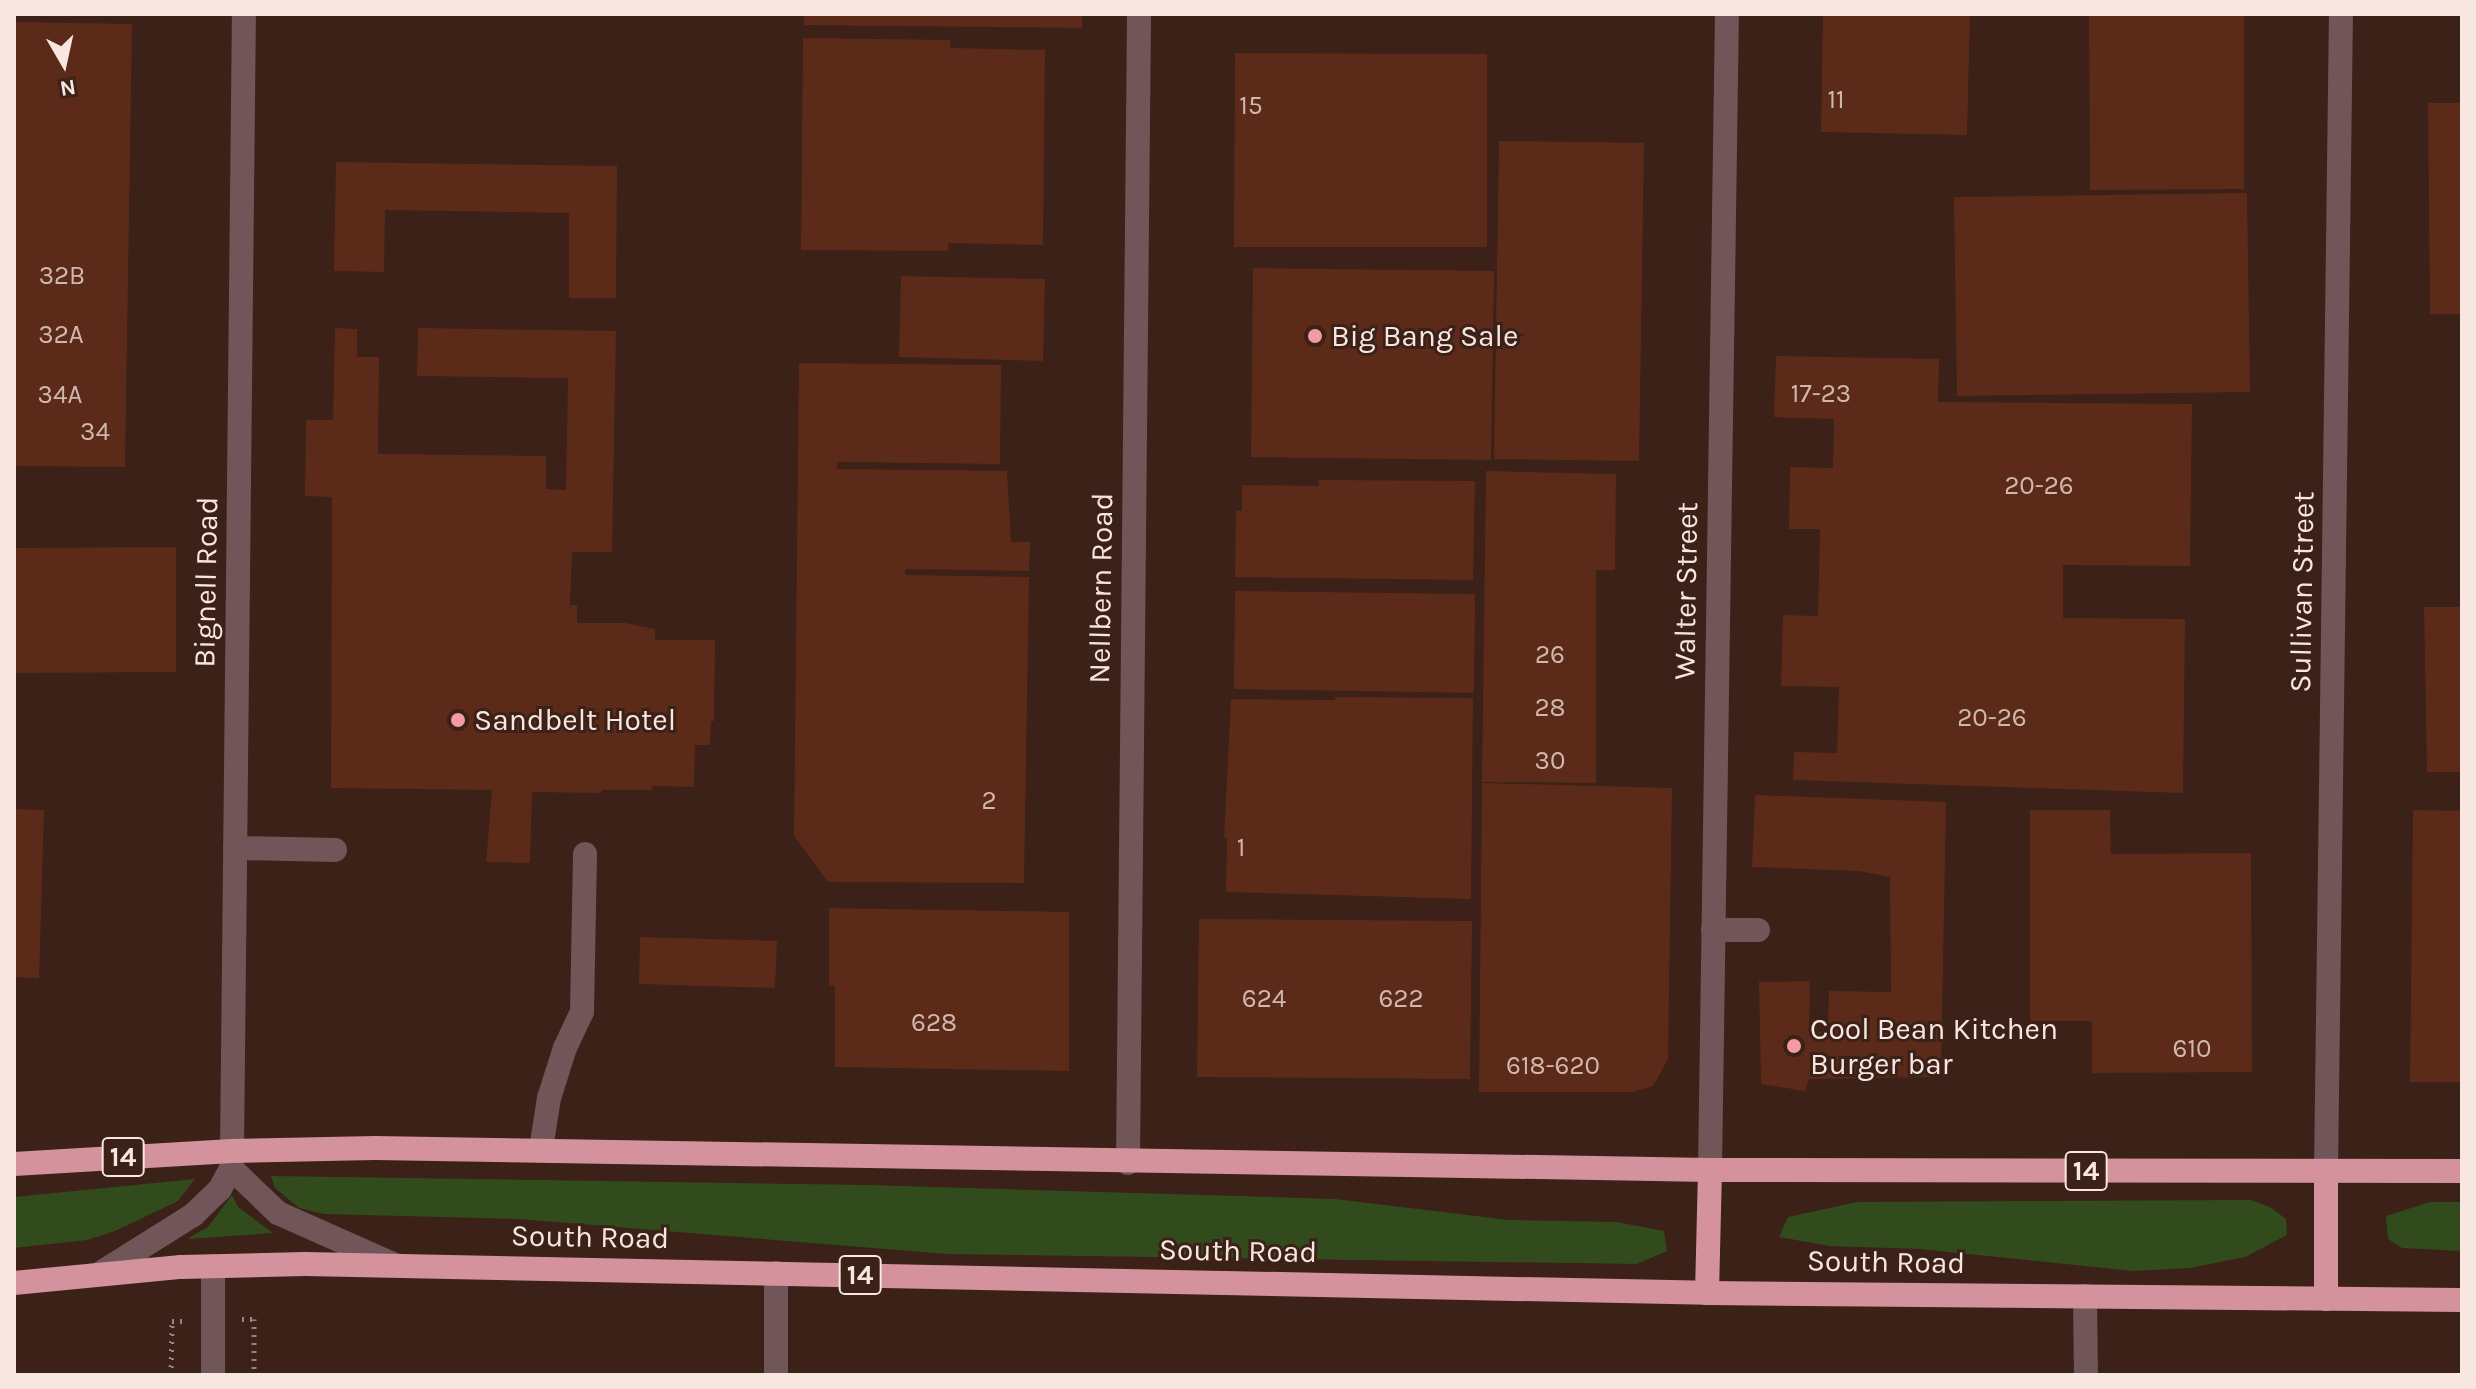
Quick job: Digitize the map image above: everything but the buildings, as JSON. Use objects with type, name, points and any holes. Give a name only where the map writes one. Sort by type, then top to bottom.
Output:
[{"type":"highway","name":"14","points":[[14,1164],[541,1149],[1128,1163],[1710,1170],[2462,1171]]},
{"type":"highway","points":[[1707,1293],[1710,1170]]},
{"type":"highway","points":[[2326,1172],[2326,1299]]},
{"type":"highway","name":"South Road","points":[[14,1283],[213,1266],[395,1265],[1707,1293],[2462,1300]]},
{"type":"street","name":"Bignell Road","points":[[232,1159],[244,14]]},
{"type":"street","name":"Nellbern Road","points":[[1128,1163],[1139,14]]},
{"type":"street","name":"Walter Street","points":[[1710,1170],[1727,14]]},
{"type":"street","name":"Sullivan Street","points":[[2326,1172],[2341,14]]},
{"type":"street","points":[[235,848],[335,850]]},
{"type":"street","points":[[541,1149],[549,1098],[565,1048],[582,1012],[585,854]]},
{"type":"street","points":[[1713,930],[1758,930]]},
{"type":"street","points":[[99,1274],[205,1206],[232,1159],[278,1213],[395,1265]]},
{"type":"street","points":[[213,1266],[213,1375]]},
{"type":"street","points":[[776,1273],[776,1375]]},
{"type":"street","points":[[2085,1296],[2086,1375]]},
{"type":"path","points":[[171,1375],[172,1321]]},
{"type":"green space","points":[[271,1176],[868,1185],[1335,1199],[1509,1220],[1617,1222],[1664,1231],[1667,1251],[1637,1264],[947,1254],[518,1219],[324,1214],[299,1208],[275,1188]]},
{"type":"green space","points":[[195,1179],[178,1201],[115,1231],[87,1240],[14,1248],[14,1197]]},
{"type":"green space","points":[[232,1195],[238,1207],[273,1233],[187,1239],[208,1227]]},
{"type":"green space","points":[[2251,1200],[2270,1207],[2286,1219],[2287,1235],[2245,1257],[2190,1268],[2133,1271],[1920,1249],[1829,1246],[1779,1237],[1788,1217],[1857,1202]]},
{"type":"green space","points":[[2430,1202],[2462,1202],[2462,1251],[2402,1248],[2388,1239],[2386,1216]]},
{"type":"place","name":"Big Bang Sale","points":[[1315,336]]},
{"type":"place","name":"Sandbelt Hotel","points":[[458,720]]},
{"type":"place","name":"Cool Bean Kitchen Burger bar","points":[[1794,1046]]}]
